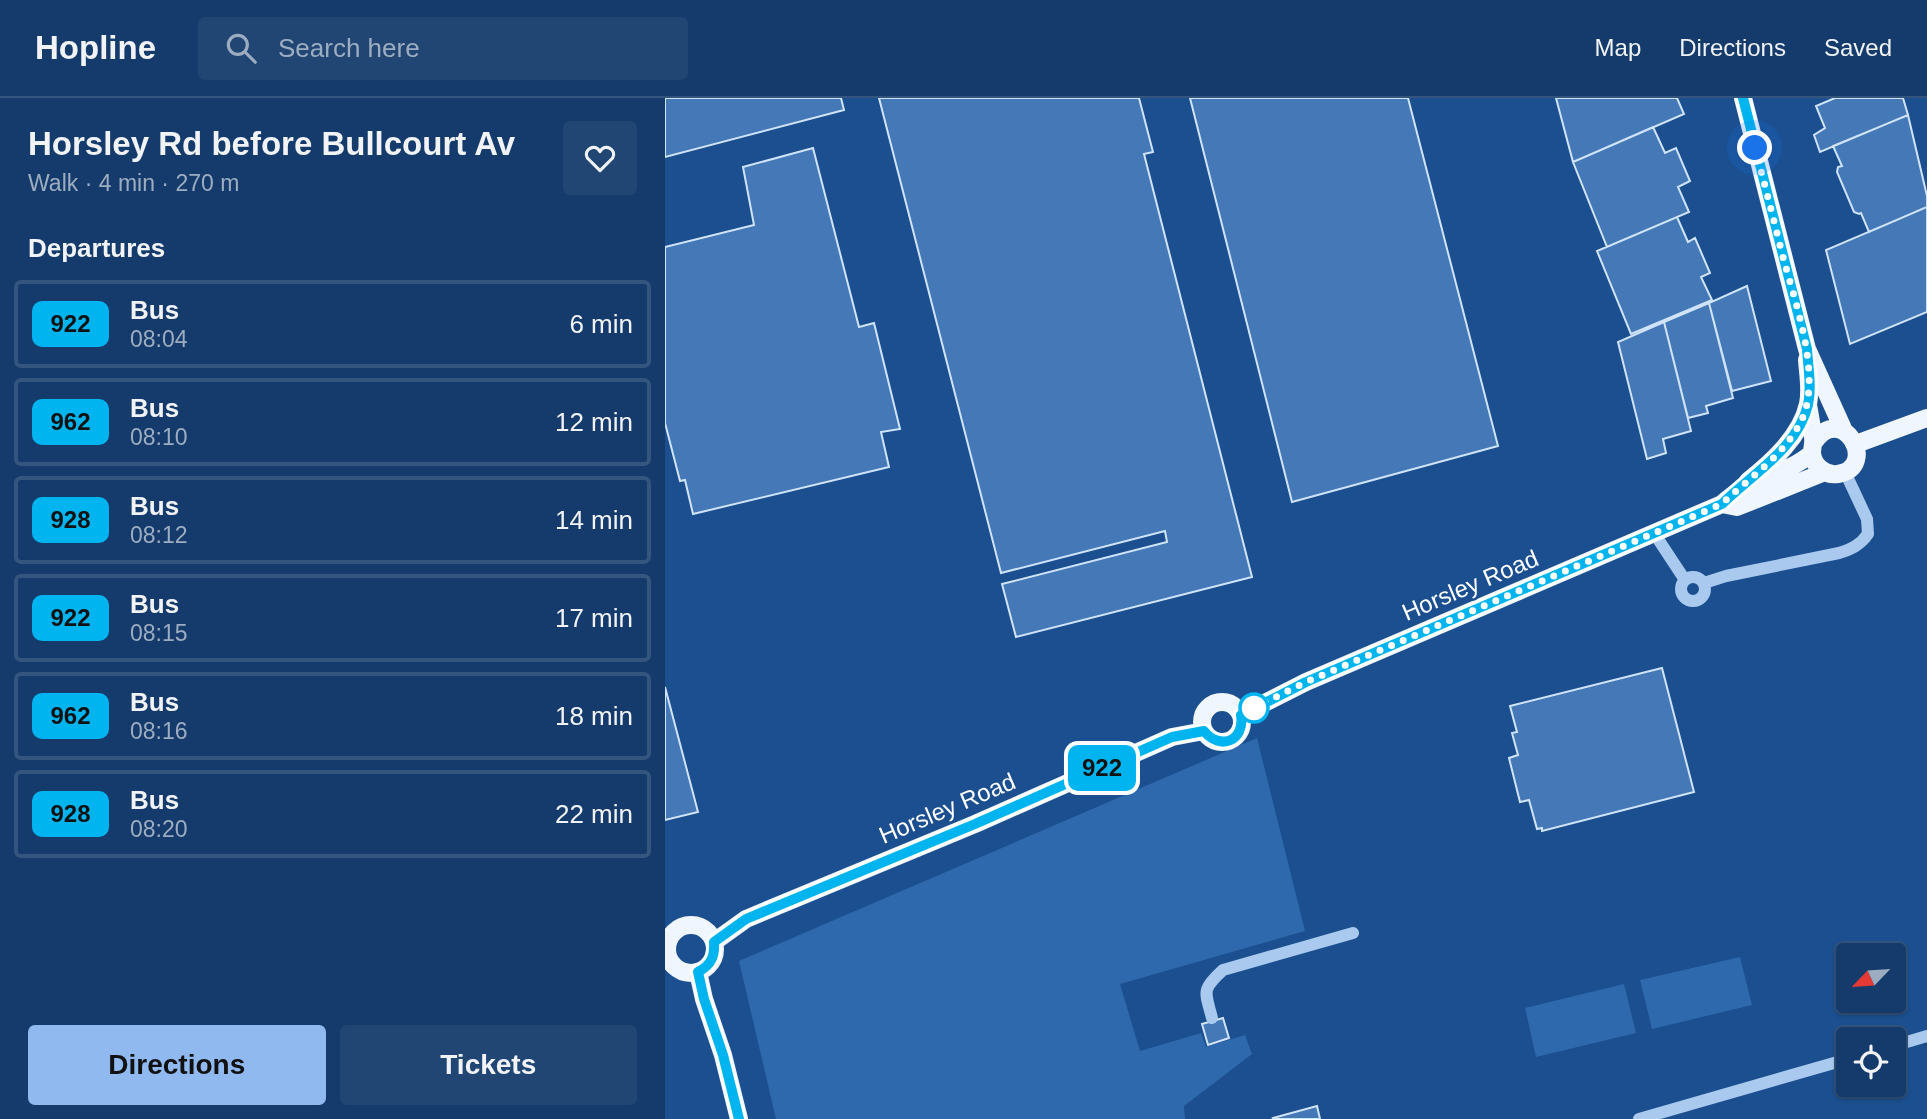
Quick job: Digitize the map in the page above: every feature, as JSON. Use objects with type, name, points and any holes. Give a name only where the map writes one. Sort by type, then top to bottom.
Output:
[{"type":"main road","points":[[1743,98],[1807,349],[1857,457],[1845,472],[1838,474],[1825,472],[1815,463],[1808,405],[1807,349]]},
{"type":"main road","points":[[1727,499],[1782,450],[1802,421],[1808,405]]},
{"type":"main road","points":[[1850,438],[1927,418]]},
{"type":"main road","points":[[1813,447],[1817,437],[1827,430],[1838,429],[1850,438]]},
{"type":"main road","name":"Horsley Road","points":[[1241,715],[1306,682],[1727,499],[1801,462],[1813,447]]},
{"type":"main road","name":"Horsley Road","points":[[1727,499],[1737,508],[1825,472]]},
{"type":"main road","points":[[1227,703],[1241,715],[1241,729],[1232,740],[1213,740],[1204,731],[1203,718],[1214,704],[1227,703]]},
{"type":"main road","name":"Horsley Road","points":[[714,942],[746,919],[975,824],[1172,737],[1204,731]]},
{"type":"main road","points":[[682,926],[702,927],[714,942],[713,960],[698,972],[681,972],[667,960],[668,940],[682,926]]},
{"type":"main road","points":[[698,972],[739,1119]]},
{"type":"street","points":[[1704,583],[1839,553],[1861,542],[1868,534],[1867,519],[1845,472]]},
{"type":"street","points":[[1654,533],[1685,580]]},
{"type":"street","points":[[1694,576],[1704,583],[1705,594],[1700,599],[1693,601],[1682,593],[1681,586],[1685,580],[1694,576]]},
{"type":"street","points":[[1212,1018],[1206,994],[1209,982],[1223,971],[1353,933]]},
{"type":"street","points":[[1906,1042],[1927,1036]]},
{"type":"street","points":[[1639,1119],[1836,1062]]},
{"type":"shaded area","points":[[1257,738],[1305,931],[1120,984],[1140,1051],[1201,1033],[1206,1047],[1245,1035],[1252,1054],[1184,1106],[1185,1119],[776,1119],[739,961]]},
{"type":"shaded area","points":[[1740,957],[1752,1005],[1652,1029],[1640,980]]},
{"type":"shaded area","points":[[1624,984],[1636,1033],[1536,1057],[1525,1008]]},
{"type":"building","points":[[665,98],[841,98],[844,110],[665,157]]},
{"type":"building","points":[[879,98],[1139,98],[1153,152],[1144,154],[1252,577],[1016,637],[1002,584],[1167,542],[1165,531],[1001,573]]},
{"type":"building","points":[[1190,98],[1408,98],[1498,446],[1292,502]]},
{"type":"building","points":[[1556,98],[1677,98],[1684,114],[1573,162]]},
{"type":"building","points":[[1835,98],[1903,98],[1908,115],[1820,152],[1814,135],[1825,128],[1816,106]]},
{"type":"building","points":[[1908,115],[1927,196],[1927,207],[1869,232],[1861,213],[1854,212],[1837,172],[1838,167],[1842,166],[1833,146]]},
{"type":"building","points":[[1653,127],[1665,153],[1676,148],[1690,181],[1678,187],[1689,212],[1607,247],[1573,162]]},
{"type":"building","points":[[813,148],[859,327],[874,323],[900,429],[881,432],[889,467],[693,514],[685,480],[680,481],[665,423],[665,247],[754,225],[743,167]]},
{"type":"building","points":[[1927,207],[1927,312],[1850,344],[1826,250]]},
{"type":"building","points":[[1677,217],[1688,242],[1695,238],[1710,273],[1701,277],[1712,300],[1631,334],[1597,251]]},
{"type":"building","points":[[1747,286],[1771,381],[1732,391],[1709,303]]},
{"type":"building","points":[[1709,303],[1733,398],[1706,406],[1708,413],[1688,418],[1664,322]]},
{"type":"building","points":[[1664,322],[1691,431],[1663,439],[1666,453],[1647,459],[1618,342]]},
{"type":"building","points":[[1662,668],[1694,792],[1542,831],[1542,828],[1537,829],[1529,800],[1520,802],[1509,758],[1518,755],[1512,733],[1517,732],[1510,706]]},
{"type":"building","points":[[665,687],[698,812],[665,820]]},
{"type":"building","points":[[1223,1018],[1229,1038],[1208,1045],[1202,1024]]},
{"type":"building","points":[[1317,1106],[1320,1119],[1273,1118]]},
{"type":"bus line","name":"922","points":[[739,1119],[698,972],[713,960],[714,942],[746,919],[975,824],[1172,737],[1204,731],[1213,740],[1232,740],[1241,729],[1241,715],[1281,694],[1722,504],[1782,450],[1802,421],[1808,405],[1807,349],[1743,98]]},
{"type":"route","points":[[1254,708],[1306,682],[1722,504],[1782,450],[1802,421],[1808,405],[1807,349],[1755,148]]}]
